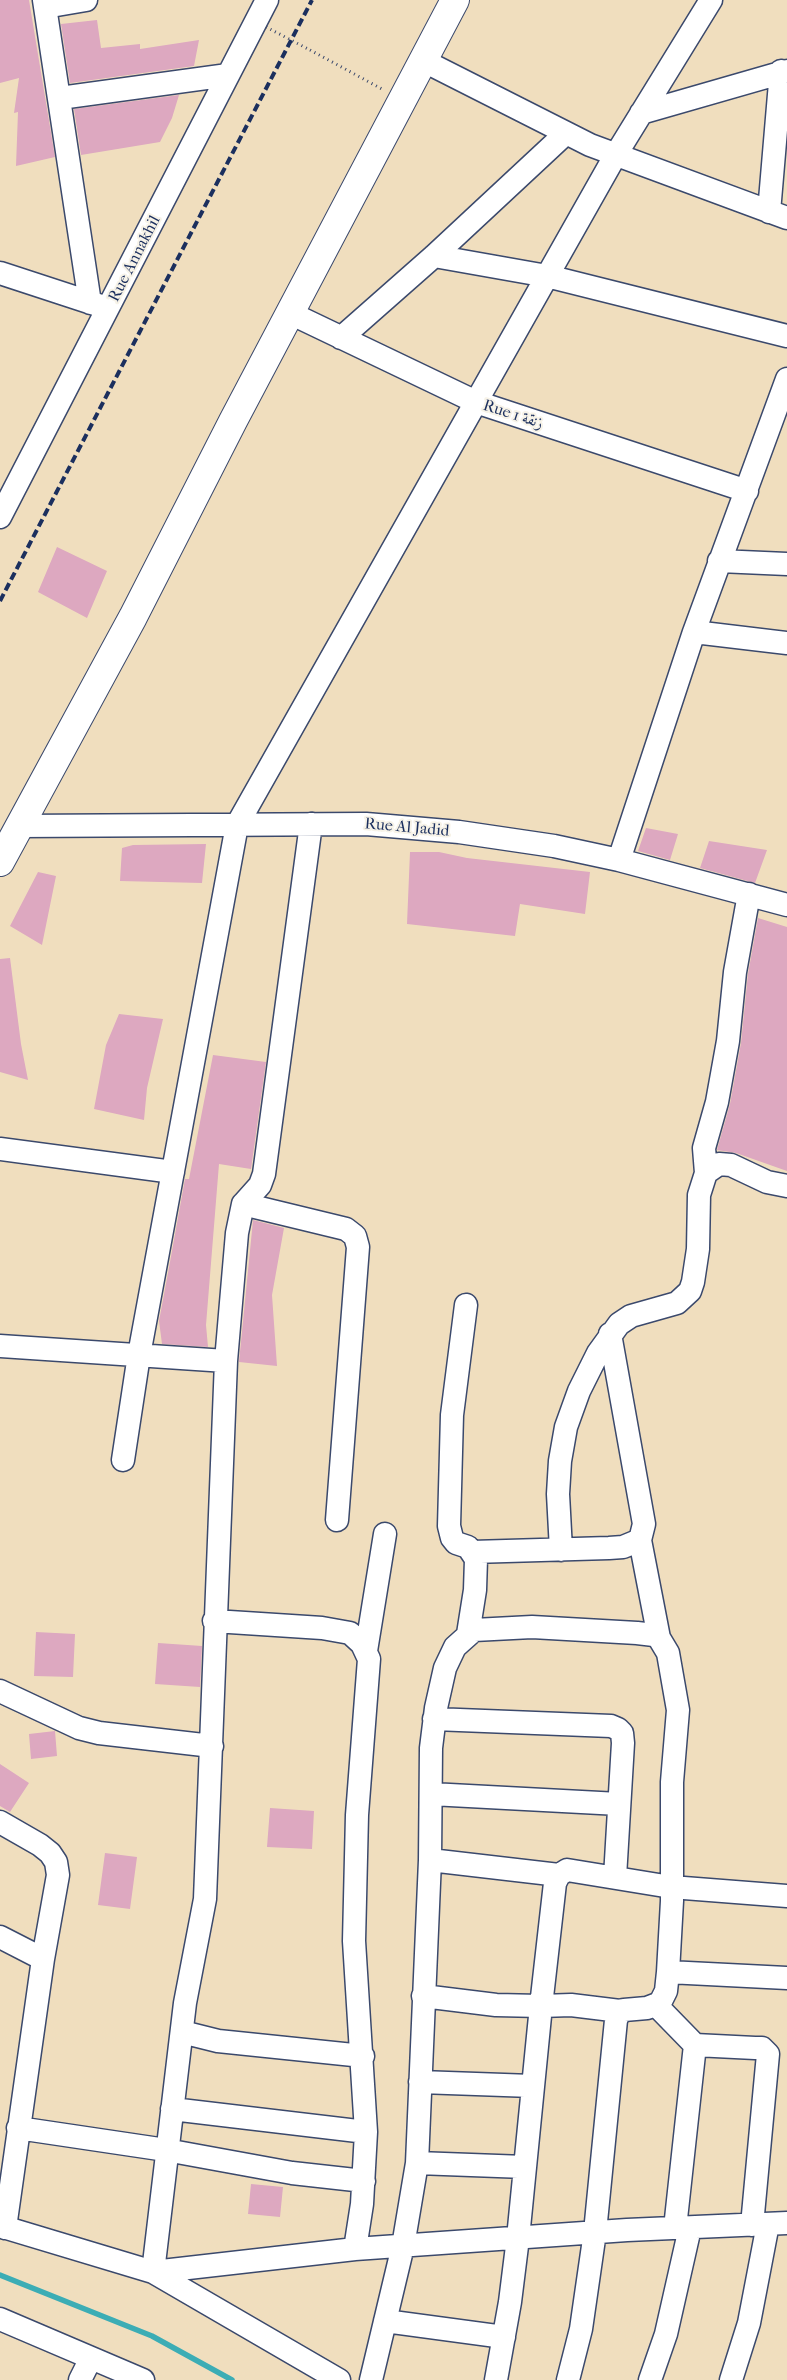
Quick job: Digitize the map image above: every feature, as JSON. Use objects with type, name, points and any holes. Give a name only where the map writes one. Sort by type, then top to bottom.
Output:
[{"type":"main road","points":[[0,862],[133,617],[455,0]]},
{"type":"street","points":[[0,272],[100,306],[44,4],[86,0]]},
{"type":"street","name":"Rue Annakhil","points":[[0,517],[100,306],[228,75],[267,0]]},
{"type":"street","points":[[123,1460],[139,1356],[237,825],[615,156],[711,0]]},
{"type":"street","points":[[424,61],[565,134],[615,156],[778,215],[784,71],[641,114]]},
{"type":"street","points":[[60,98],[228,75]]},
{"type":"street","points":[[341,338],[434,256],[565,134]]},
{"type":"street","points":[[434,256],[547,276],[787,336]]},
{"type":"street","name":"Rue 1 زنقة","points":[[290,313],[476,402],[747,491]]},
{"type":"street","points":[[619,860],[694,632],[787,379]]},
{"type":"street","points":[[719,562],[787,564]]},
{"type":"street","points":[[694,632],[787,643]]},
{"type":"street","points":[[153,2272],[166,2150],[185,2003],[205,1899],[212,1746],[214,1621],[226,1361],[236,1233],[243,1204],[260,1185],[264,1174],[311,824]]},
{"type":"street","name":"Rue Al Jadid","points":[[18,826],[366,824],[459,832],[554,846],[619,860],[787,905]]},
{"type":"street","points":[[561,1550],[558,1494],[566,1427],[598,1353],[610,1334],[631,1316],[677,1303],[690,1291],[694,1282],[698,1249],[699,1195],[706,1173],[704,1148],[722,1078],[735,972],[749,894]]},
{"type":"street","points":[[0,1149],[173,1172]]},
{"type":"street","points":[[706,1173],[719,1164],[731,1165],[767,1182],[787,1186]]},
{"type":"street","points":[[243,1204],[346,1229],[355,1236],[358,1247],[337,1520]]},
{"type":"street","points":[[466,1305],[452,1415],[449,1526],[450,1533],[456,1543],[468,1548],[476,1559],[475,1590],[468,1634]]},
{"type":"street","points":[[424,1996],[496,2005],[571,2005],[620,2011],[632,2008],[647,2008],[656,2005],[663,1998],[668,1972],[672,1887],[672,1782],[678,1710],[668,1653],[659,1638],[640,1540],[644,1524],[610,1334]]},
{"type":"street","points":[[0,1346],[114,1352],[139,1356],[226,1361]]},
{"type":"street","points":[[366,1651],[385,1534]]},
{"type":"street","points":[[472,1552],[623,1547],[640,1540]]},
{"type":"street","points":[[214,1621],[322,1628],[350,1633],[357,1637],[369,1659],[357,1815],[354,1941],[363,2056],[366,2132],[364,2182],[355,2249]]},
{"type":"street","points":[[372,2380],[402,2246],[417,2163],[430,1860],[431,1748],[434,1719],[445,1668],[455,1647],[474,1630],[532,1628],[637,1633],[654,1635],[659,1638]]},
{"type":"street","points":[[0,1691],[65,1722],[98,1734],[212,1746]]},
{"type":"street","points":[[434,1719],[611,1726],[618,1729],[622,1733],[623,1743],[615,1877]]},
{"type":"street","points":[[430,1794],[619,1804]]},
{"type":"street","points":[[0,1822],[40,1845],[56,1862],[58,1883],[43,1959],[2,2227],[153,2272],[339,2380]]},
{"type":"street","points":[[430,1860],[559,1875]]},
{"type":"street","points":[[496,2380],[518,2238],[532,2086],[555,1883],[559,1875],[567,1870],[672,1887],[787,1896]]},
{"type":"street","points":[[0,1937],[43,1959]]},
{"type":"street","points":[[668,1972],[787,1978]]},
{"type":"street","points":[[656,2005],[694,2045],[762,2048],[768,2054],[769,2224],[749,2323],[731,2380]]},
{"type":"street","points":[[568,2380],[581,2329],[596,2232],[616,2020],[620,2011]]},
{"type":"street","points":[[182,2032],[218,2041],[363,2056]]},
{"type":"street","points":[[650,2380],[666,2334],[683,2228],[694,2045]]},
{"type":"street","points":[[420,2082],[532,2086]]},
{"type":"street","points":[[172,2109],[366,2132]]},
{"type":"street","points":[[18,2128],[166,2150],[272,2170],[364,2182]]},
{"type":"street","points":[[417,2163],[524,2168]]},
{"type":"street","points":[[153,2272],[355,2249],[596,2232],[769,2224]]},
{"type":"street","points":[[0,2319],[143,2380]]},
{"type":"street","points":[[385,2320],[504,2337]]},
{"type":"street","points":[[80,2380],[91,2358]]},
{"type":"path","points":[[266,27],[402,100]]},
{"type":"building","points":[[0,0],[29,0],[55,157],[16,166],[18,112],[14,113],[19,78],[0,83]]},
{"type":"building","points":[[97,20],[101,48],[140,44],[140,49],[199,40],[194,66],[70,83],[61,24]]},
{"type":"building","points":[[179,95],[172,118],[160,142],[81,155],[74,109]]},
{"type":"building","points":[[57,547],[107,571],[87,618],[38,592]]},
{"type":"building","points":[[646,828],[678,834],[670,860],[638,851]]},
{"type":"building","points":[[709,841],[767,850],[755,883],[700,868]]},
{"type":"building","points":[[206,844],[202,883],[120,881],[122,848],[133,845]]},
{"type":"building","points":[[410,852],[439,852],[467,858],[590,872],[585,914],[520,904],[515,936],[407,924]]},
{"type":"building","points":[[38,872],[56,876],[42,945],[10,926]]},
{"type":"building","points":[[758,918],[787,927],[787,1171],[736,1153],[717,1150],[730,1104],[741,1043],[748,974]]},
{"type":"building","points":[[10,958],[21,1044],[28,1080],[0,1072],[0,959]]},
{"type":"building","points":[[119,1014],[163,1019],[147,1088],[144,1120],[94,1109],[106,1045]]},
{"type":"building","points":[[213,1055],[266,1062],[251,1169],[219,1164],[206,1325],[208,1347],[162,1344],[159,1321],[185,1179],[189,1179]]},
{"type":"building","points":[[253,1220],[284,1228],[272,1295],[277,1366],[239,1362]]},
{"type":"building","points":[[36,1632],[75,1634],[73,1677],[34,1676]]},
{"type":"building","points":[[158,1643],[202,1646],[200,1687],[155,1684]]},
{"type":"building","points":[[55,1731],[57,1756],[31,1759],[29,1734]]},
{"type":"building","points":[[0,1764],[29,1783],[10,1812],[0,1806]]},
{"type":"building","points":[[270,1808],[314,1811],[312,1849],[267,1847]]},
{"type":"building","points":[[105,1853],[137,1857],[130,1909],[98,1905]]},
{"type":"building","points":[[251,2184],[283,2187],[280,2217],[248,2214]]},
{"type":"waterway","points":[[0,2275],[152,2336],[232,2380]]},
{"type":"railway","points":[[0,601],[312,0]]}]
